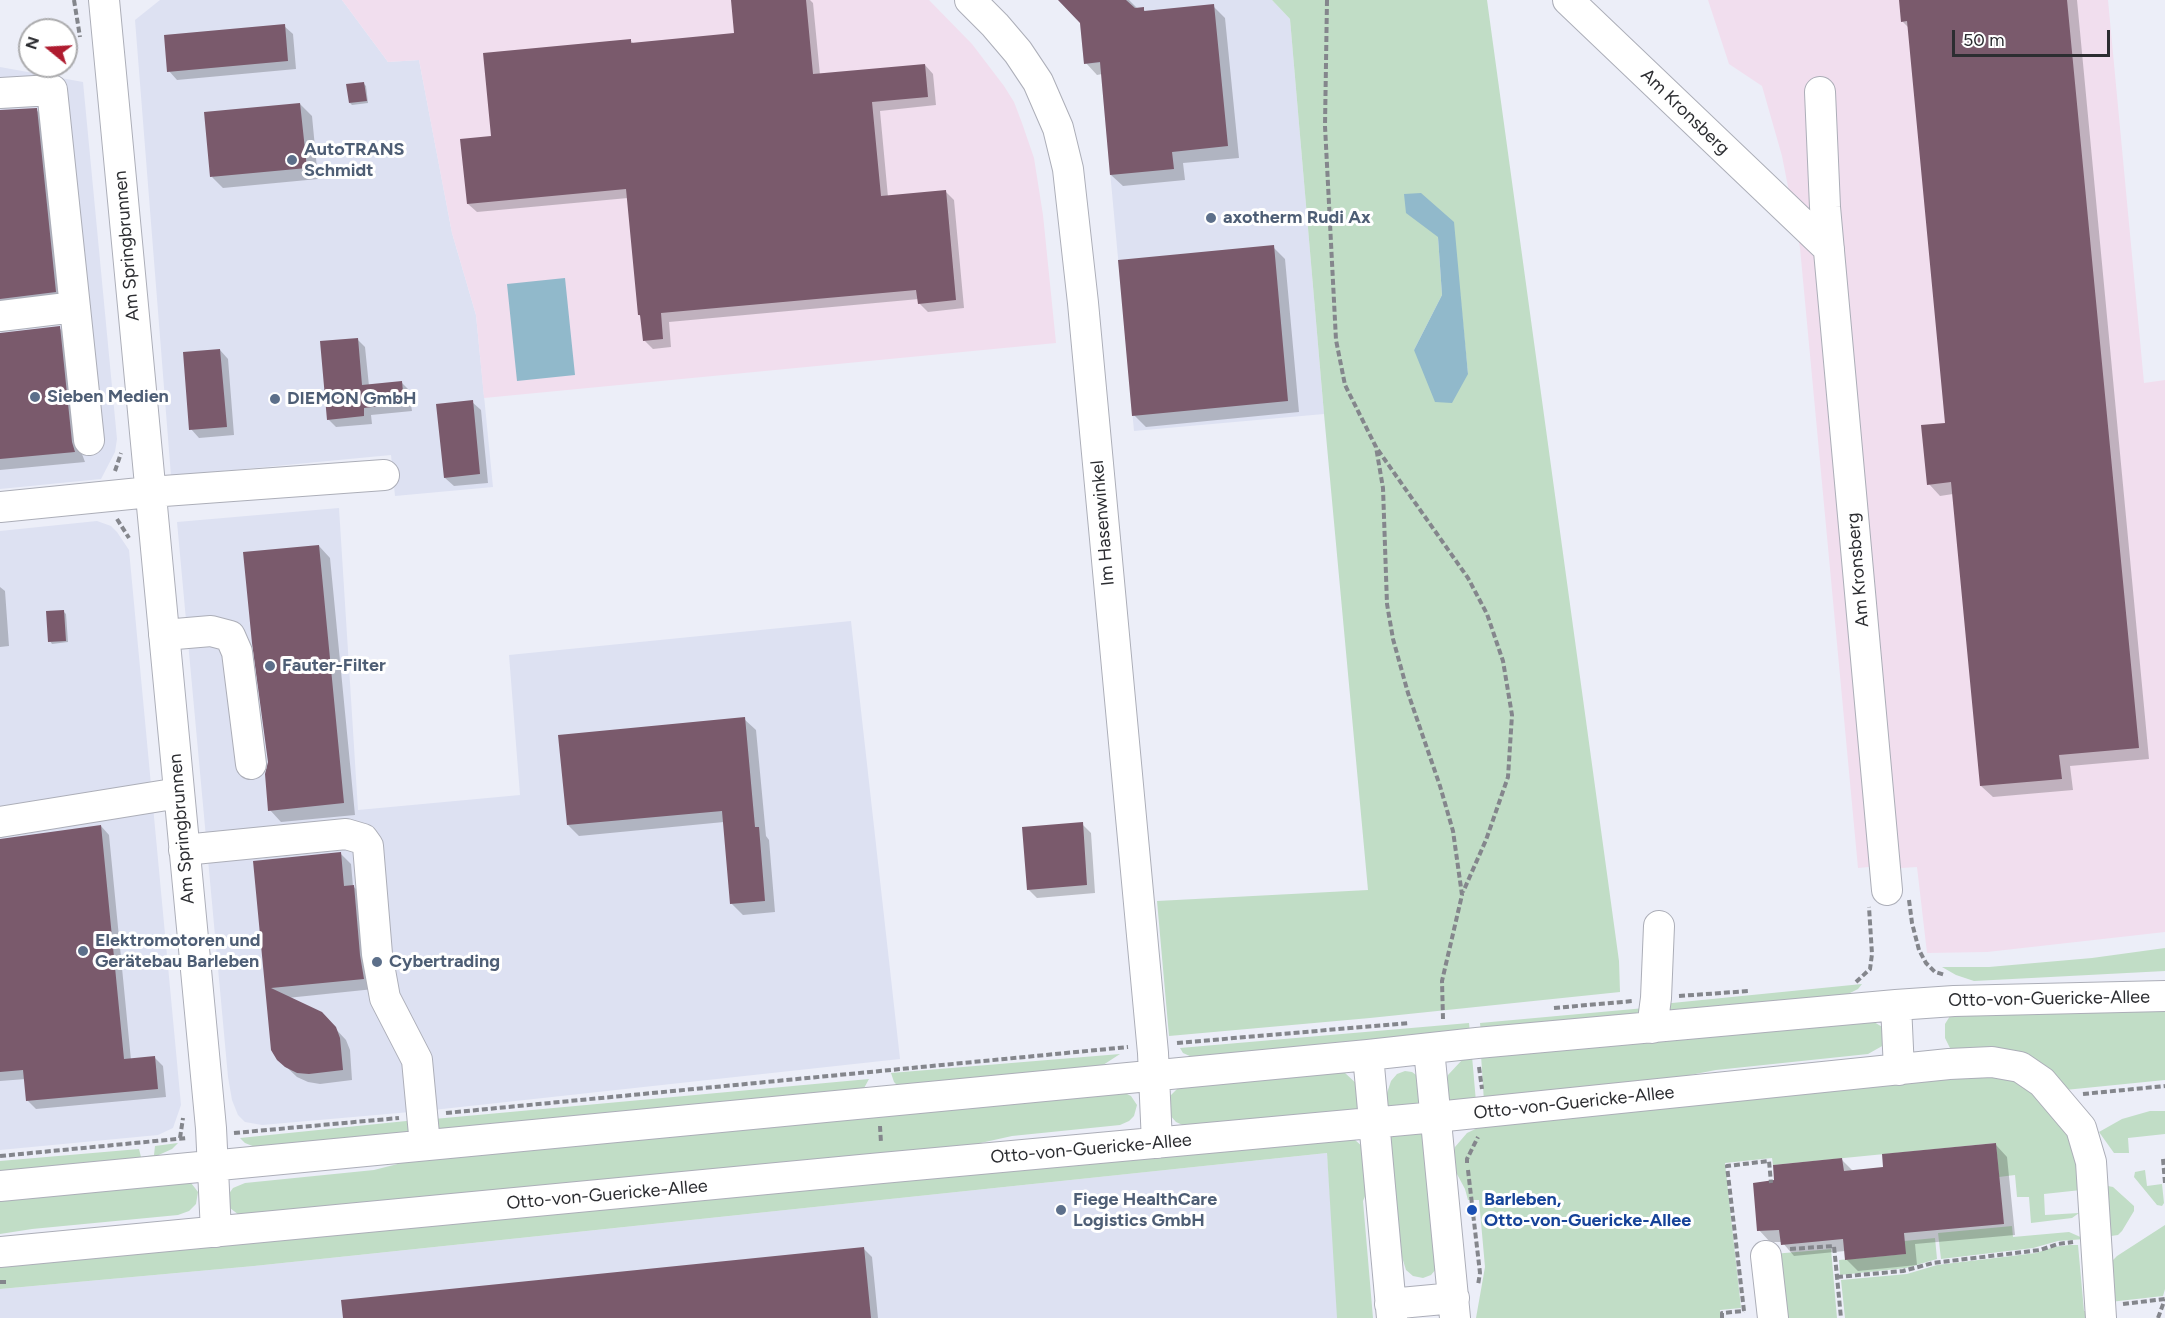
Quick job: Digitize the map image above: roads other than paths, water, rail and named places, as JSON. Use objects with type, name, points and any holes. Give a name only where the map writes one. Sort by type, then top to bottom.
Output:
[{"type":"street","name":"Am Springbrunnen","points":[[104,0],[213,1165]]},
{"type":"street","name":"Im Hasenwinkel","points":[[970,0],[1018,52],[1038,82],[1058,128],[1068,169],[1083,303],[1152,1045],[1157,1143]]},
{"type":"street","name":"Am Kronsberg","points":[[1568,0],[1829,249]]},
{"type":"street","points":[[0,93],[52,90],[89,440]]},
{"type":"street","name":"Am Kronsberg","points":[[1820,92],[1829,249],[1887,890]]},
{"type":"street","points":[[0,316],[75,308]]},
{"type":"street","points":[[0,507],[150,492],[384,475]]},
{"type":"street","points":[[164,635],[211,631],[230,636],[237,652],[251,764]]},
{"type":"street","points":[[0,822],[179,794]]},
{"type":"street","points":[[184,850],[346,834],[363,839],[368,846],[377,954],[385,998],[417,1060],[425,1145]]},
{"type":"street","points":[[1652,1028],[1656,998],[1659,926]]},
{"type":"street","name":"Otto-von-Guericke-Allee","points":[[0,1186],[1368,1055],[1427,1030],[1652,1028],[1954,1001],[2165,996]]},
{"type":"street","points":[[1896,1005],[1899,1070]]},
{"type":"street","points":[[1368,1055],[1391,1311],[1455,1308],[1427,1030]]},
{"type":"street","name":"Otto-von-Guericke-Allee","points":[[0,1252],[1436,1118],[1992,1062],[2010,1064],[2029,1072],[2042,1082],[2081,1128],[2091,1162],[2101,1318]]},
{"type":"street","points":[[213,1165],[216,1232]]},
{"type":"street","points":[[1766,1256],[1773,1318]]},
{"type":"water","points":[[1421,193],[1454,222],[1468,374],[1452,403],[1435,402],[1414,350],[1442,295],[1438,237],[1406,213],[1404,194]]},
{"type":"water","points":[[565,278],[575,375],[517,381],[507,284]]},
{"type":"place","name":"AutoTRANS Schmidt","points":[[292,160]]},
{"type":"place","name":"axotherm Rudi Ax","points":[[1211,218]]},
{"type":"place","name":"Sieben Medien","points":[[35,397]]},
{"type":"place","name":"DIEMON GmbH","points":[[275,399]]},
{"type":"place","name":"Fauter-Filter","points":[[270,666]]},
{"type":"place","name":"Elektromotoren und Gerätebau Barleben","points":[[83,951]]},
{"type":"place","name":"Cybertrading","points":[[377,962]]},
{"type":"place","name":"Fiege HealthCare Logistics GmbH","points":[[1061,1210]]},
{"type":"place","name":"Barleben, Otto-von-Guericke-Allee","points":[[1472,1210]]}]
